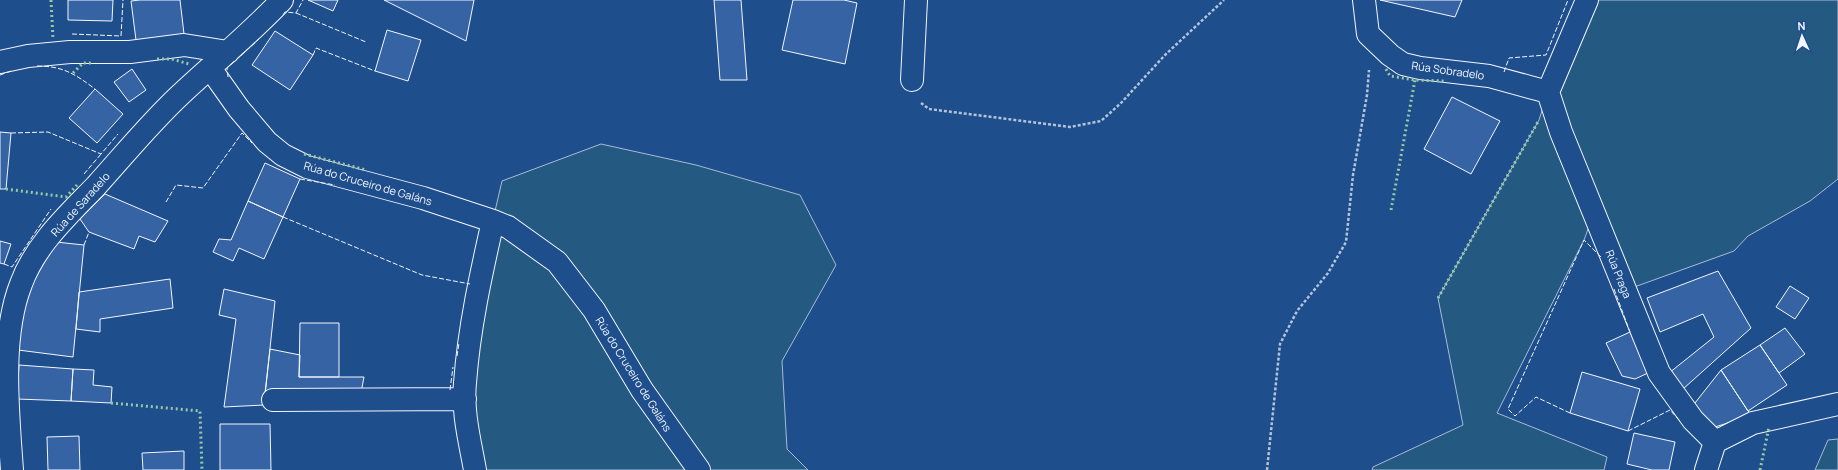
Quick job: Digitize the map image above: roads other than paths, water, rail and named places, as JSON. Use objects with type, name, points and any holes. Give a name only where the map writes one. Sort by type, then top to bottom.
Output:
[{"type":"street","name":"Rúa de Saradelo","points":[[12,470],[9,430],[8,358],[12,315],[21,283],[37,253],[64,219],[179,95],[228,52],[282,0]]},
{"type":"street","points":[[912,80],[916,0]]},
{"type":"street","name":"Rúa Sobradelo","points":[[1364,0],[1368,34],[1390,56],[1403,64],[1420,68],[1489,76],[1548,92]]},
{"type":"street","points":[[1548,92],[1587,0]]},
{"type":"street","points":[[0,62],[28,56],[70,52],[130,52],[184,45],[228,52]]},
{"type":"street","name":"Rúa do Cruceiro de Galáns","points":[[210,68],[239,109],[267,142],[283,155],[307,167],[416,196],[493,221],[508,227],[557,262],[594,310],[642,390],[699,470]]},
{"type":"street","name":"Rúa Praga","points":[[1548,92],[1561,132],[1659,373],[1693,420],[1715,442]]},
{"type":"street","points":[[475,470],[466,413],[465,384],[478,284],[493,221]]},
{"type":"street","points":[[273,400],[465,399]]},
{"type":"street","points":[[1706,470],[1715,442],[1753,423],[1838,404]]}]
